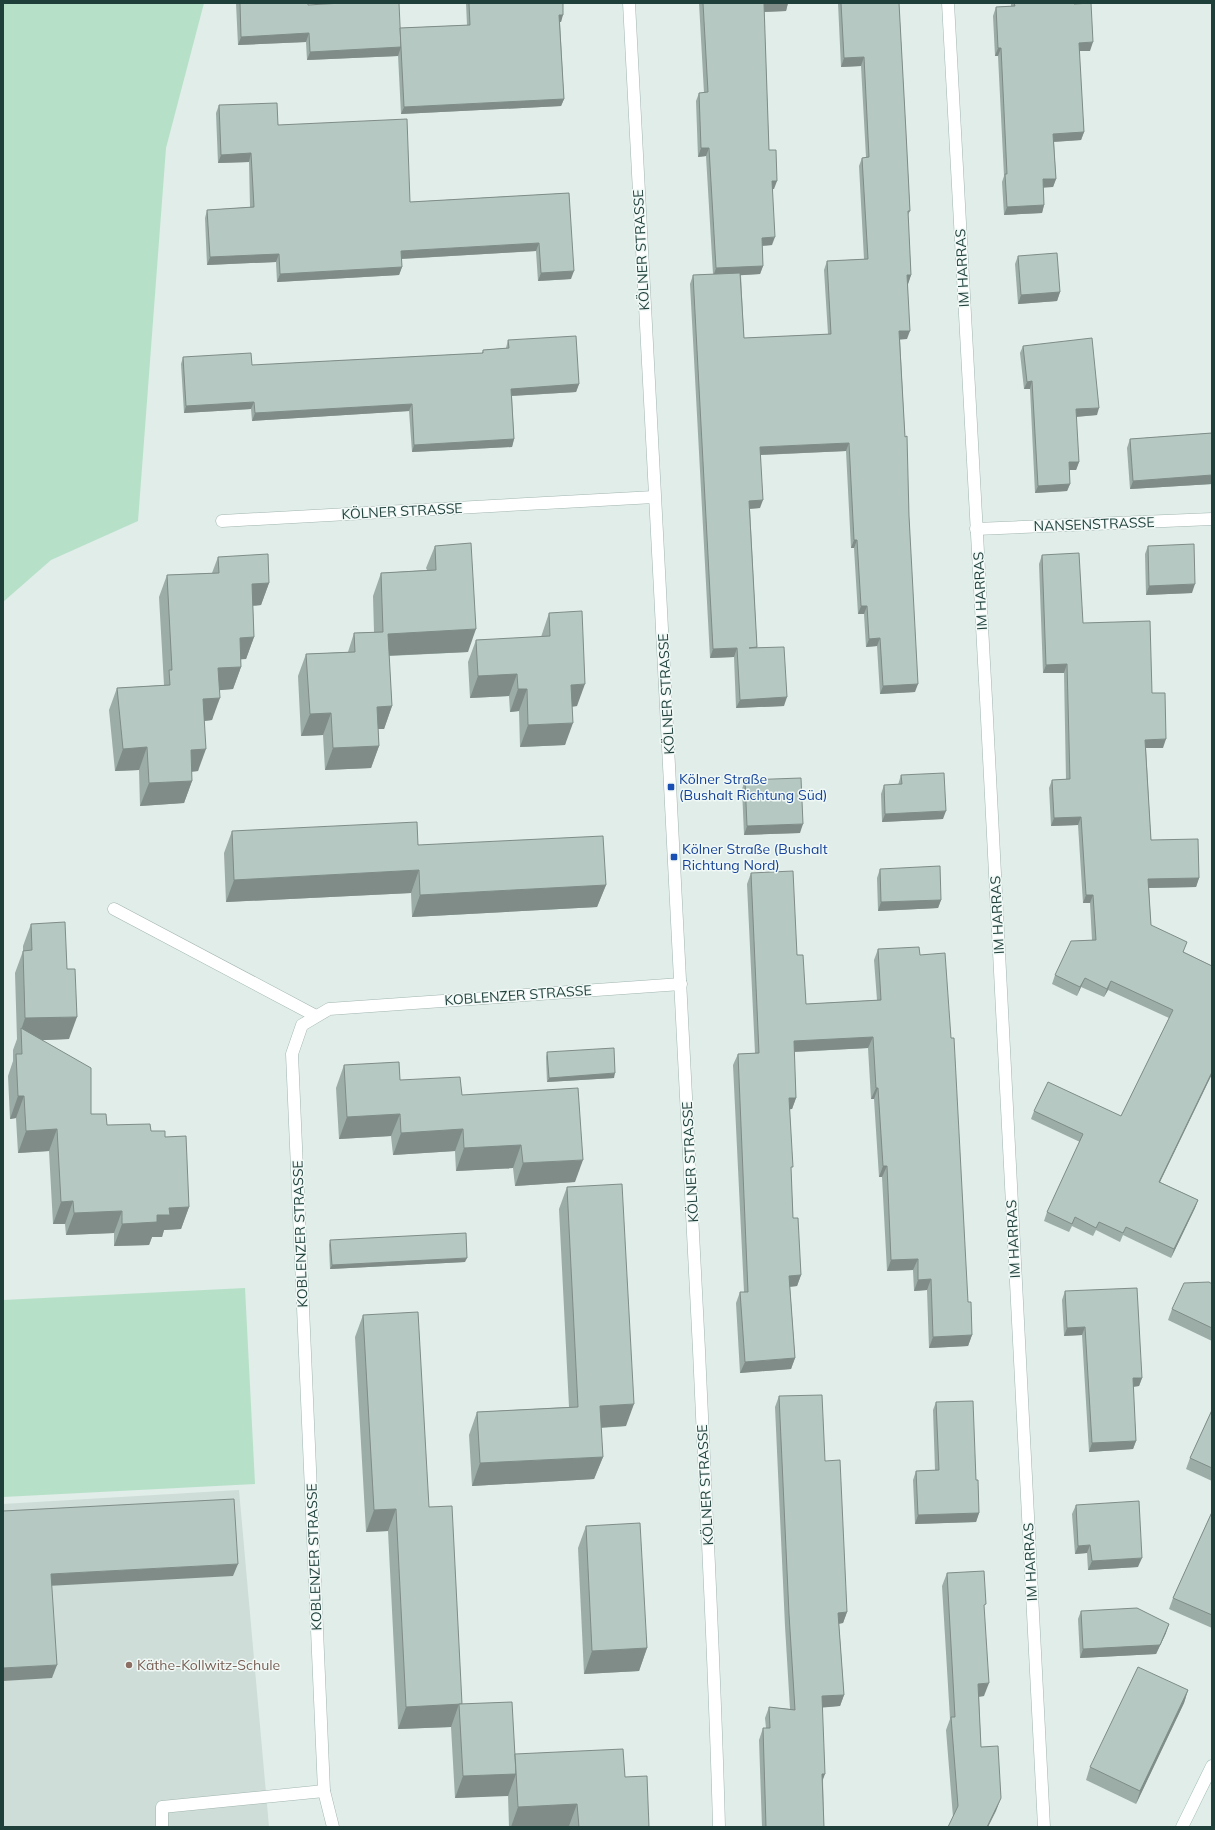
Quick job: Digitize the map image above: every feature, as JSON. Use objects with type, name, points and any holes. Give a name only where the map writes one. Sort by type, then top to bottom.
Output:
[{"type":"street","name":"KÖLNER STRASSE","points":[[629,3],[654,497],[670,757],[689,1128],[719,1827]]},
{"type":"street","name":"IM HARRAS","points":[[948,3],[1044,1827]]},
{"type":"street","name":"KÖLNER STRASSE","points":[[222,521],[654,497]]},
{"type":"street","name":"NANSENSTRASSE","points":[[976,529],[1212,520]]},
{"type":"street","points":[[114,909],[316,1016]]},
{"type":"street","name":"KOBLENZER STRASSE","points":[[333,1827],[324,1791],[292,1054],[302,1025],[329,1008],[681,984]]},
{"type":"street","points":[[1182,1827],[1212,1766]]},
{"type":"street","points":[[162,1827],[162,1807],[324,1791]]},
{"type":"shaded area","name":"Käthe-Kollwitz-Schule","points":[[239,1490],[269,1827],[3,1827],[3,1504]]},
{"type":"green space","points":[[3,3],[204,3],[166,148],[138,521],[51,560],[3,602]]},
{"type":"green space","points":[[245,1288],[255,1484],[3,1497],[3,1300]]},
{"type":"building","points":[[240,3],[308,3],[308,5],[342,3],[399,3],[401,47],[310,52],[309,33],[241,37]]},
{"type":"building","points":[[469,3],[563,3],[563,15],[559,15],[564,99],[404,107],[400,28],[470,25]]},
{"type":"building","points":[[703,3],[776,3],[764,4],[769,150],[776,150],[777,181],[772,181],[775,237],[762,238],[763,266],[716,268],[709,148],[701,148],[699,93],[708,92]]},
{"type":"building","points":[[841,3],[899,3],[910,211],[908,211],[911,275],[907,275],[910,331],[899,331],[905,437],[907,436],[909,516],[918,684],[883,686],[880,638],[869,639],[867,606],[861,606],[857,540],[854,540],[849,443],[760,447],[763,500],[749,501],[757,647],[749,648],[784,647],[787,697],[740,700],[737,648],[713,649],[693,275],[740,273],[744,338],[831,334],[827,261],[868,259],[862,158],[869,157],[864,57],[844,58]]},
{"type":"building","points":[[1014,3],[1091,3],[1093,42],[1079,43],[1084,132],[1053,134],[1056,179],[1043,179],[1044,205],[1007,207],[1005,174],[1007,174],[1001,48],[998,48],[996,7],[1015,6]]},
{"type":"building","points":[[277,103],[278,125],[407,119],[410,202],[569,193],[574,271],[541,273],[539,243],[401,251],[402,267],[280,274],[279,254],[210,257],[207,210],[254,207],[251,153],[221,155],[219,105]]},
{"type":"building","points":[[1057,253],[1060,292],[1021,295],[1018,256]]},
{"type":"building","points":[[576,336],[579,384],[511,389],[514,439],[414,445],[412,404],[255,413],[254,402],[186,406],[183,357],[251,353],[252,365],[483,353],[483,350],[509,348],[508,340]]},
{"type":"building","points":[[1092,338],[1099,408],[1076,409],[1079,462],[1069,462],[1070,484],[1038,486],[1032,381],[1027,382],[1023,346]]},
{"type":"building","points":[[1212,433],[1212,475],[1133,481],[1130,439]]},
{"type":"building","points":[[471,543],[476,629],[388,634],[392,706],[377,707],[379,746],[333,748],[331,713],[310,714],[306,654],[355,652],[354,633],[383,632],[381,573],[436,570],[435,546]]},
{"type":"building","points":[[1194,544],[1195,584],[1149,586],[1148,546]]},
{"type":"building","points":[[1079,553],[1083,623],[1150,621],[1152,693],[1165,693],[1166,739],[1145,740],[1151,840],[1198,839],[1199,878],[1148,879],[1151,925],[1187,942],[1183,952],[1212,966],[1212,1072],[1159,1182],[1198,1200],[1174,1249],[1126,1227],[1123,1233],[1099,1222],[1096,1228],[1075,1217],[1072,1224],[1047,1212],[1083,1134],[1034,1111],[1048,1082],[1121,1116],[1173,1010],[1111,981],[1107,989],[1085,978],[1080,987],[1055,975],[1071,941],[1096,940],[1093,895],[1086,895],[1081,817],[1054,818],[1052,780],[1070,779],[1067,664],[1046,665],[1042,555]]},
{"type":"building","points":[[268,554],[269,583],[252,584],[254,637],[240,638],[241,667],[218,668],[220,698],[203,699],[206,749],[191,750],[192,781],[149,783],[147,747],[123,749],[117,688],[170,685],[169,670],[172,670],[167,575],[219,573],[218,557]]},
{"type":"building","points":[[582,611],[585,684],[571,685],[573,723],[528,725],[527,689],[518,689],[517,674],[478,676],[476,640],[550,636],[549,613]]},
{"type":"building","points":[[944,773],[946,811],[885,814],[884,785],[902,784],[901,775]]},
{"type":"building","points":[[801,778],[803,824],[747,826],[745,780]]},
{"type":"building","points":[[417,822],[418,845],[603,836],[606,885],[420,895],[419,870],[234,880],[232,831]]},
{"type":"building","points":[[940,866],[941,900],[881,902],[880,869]]},
{"type":"building","points":[[793,871],[797,955],[803,955],[806,1004],[881,1000],[878,949],[919,947],[920,955],[945,953],[951,1038],[954,1038],[968,1302],[971,1302],[972,1335],[933,1337],[931,1279],[918,1280],[918,1259],[891,1260],[887,1166],[883,1166],[873,1037],[794,1041],[796,1098],[789,1098],[793,1167],[791,1167],[793,1218],[798,1218],[801,1275],[789,1276],[795,1358],[745,1362],[740,1292],[748,1292],[738,1054],[759,1053],[751,873]]},
{"type":"building","points":[[65,922],[67,969],[75,969],[77,1017],[25,1018],[23,951],[32,950],[31,924]]},
{"type":"building","points":[[21,1028],[91,1068],[91,1114],[106,1114],[107,1125],[150,1124],[151,1131],[165,1131],[165,1137],[186,1136],[189,1207],[169,1208],[170,1215],[157,1215],[157,1222],[122,1224],[122,1211],[74,1213],[73,1201],[61,1202],[57,1129],[26,1131],[24,1096],[18,1096],[16,1054],[22,1054]]},
{"type":"building","points":[[614,1048],[615,1073],[549,1078],[547,1052]]},
{"type":"building","points":[[399,1062],[400,1080],[460,1077],[462,1095],[578,1088],[583,1160],[523,1163],[521,1145],[464,1148],[463,1129],[401,1133],[400,1114],[347,1117],[344,1065]]},
{"type":"building","points":[[622,1184],[634,1404],[600,1406],[603,1457],[480,1463],[477,1412],[578,1407],[567,1187]]},
{"type":"building","points":[[466,1233],[467,1258],[332,1265],[330,1240]]},
{"type":"building","points":[[1209,1282],[1212,1284],[1212,1328],[1172,1309],[1184,1283]]},
{"type":"building","points":[[1137,1288],[1142,1378],[1133,1378],[1136,1441],[1092,1443],[1085,1327],[1067,1328],[1065,1291]]},
{"type":"building","points":[[418,1312],[429,1507],[452,1506],[462,1704],[406,1707],[396,1509],[374,1510],[363,1315]]},
{"type":"building","points":[[822,1395],[825,1461],[840,1460],[847,1612],[838,1613],[844,1695],[822,1696],[825,1774],[822,1774],[824,1827],[766,1827],[763,1728],[770,1728],[769,1707],[795,1710],[779,1396]]},
{"type":"building","points":[[973,1401],[976,1480],[978,1480],[979,1513],[918,1515],[916,1471],[939,1470],[936,1402]]},
{"type":"building","points":[[1212,1410],[1212,1468],[1190,1458]]},
{"type":"building","points":[[234,1499],[238,1564],[51,1574],[57,1665],[3,1668],[3,1511]]},
{"type":"building","points":[[1139,1501],[1142,1558],[1092,1561],[1090,1545],[1078,1546],[1076,1505]]},
{"type":"building","points":[[1212,1512],[1212,1615],[1173,1598]]},
{"type":"building","points":[[640,1523],[647,1648],[592,1651],[586,1526]]},
{"type":"building","points":[[984,1571],[986,1604],[984,1605],[989,1683],[978,1684],[981,1747],[998,1746],[1001,1798],[987,1827],[948,1827],[958,1806],[951,1717],[955,1717],[947,1573]]},
{"type":"building","points":[[1137,1608],[1169,1624],[1160,1645],[1083,1649],[1081,1611]]},
{"type":"building","points":[[1138,1667],[1188,1690],[1140,1791],[1090,1767]]},
{"type":"building","points":[[512,1702],[516,1774],[463,1776],[459,1704]]},
{"type":"building","points":[[623,1749],[625,1777],[647,1776],[649,1827],[579,1827],[577,1804],[518,1807],[515,1754]]},
{"type":"place","name":"Kölner Straße (Bushalt Richtung Süd)","points":[[671,787]]},
{"type":"place","name":"Kölner Straße (Bushalt Richtung Nord)","points":[[674,857]]},
{"type":"place","name":"Käthe-Kollwitz-Schule","points":[[129,1665]]}]
